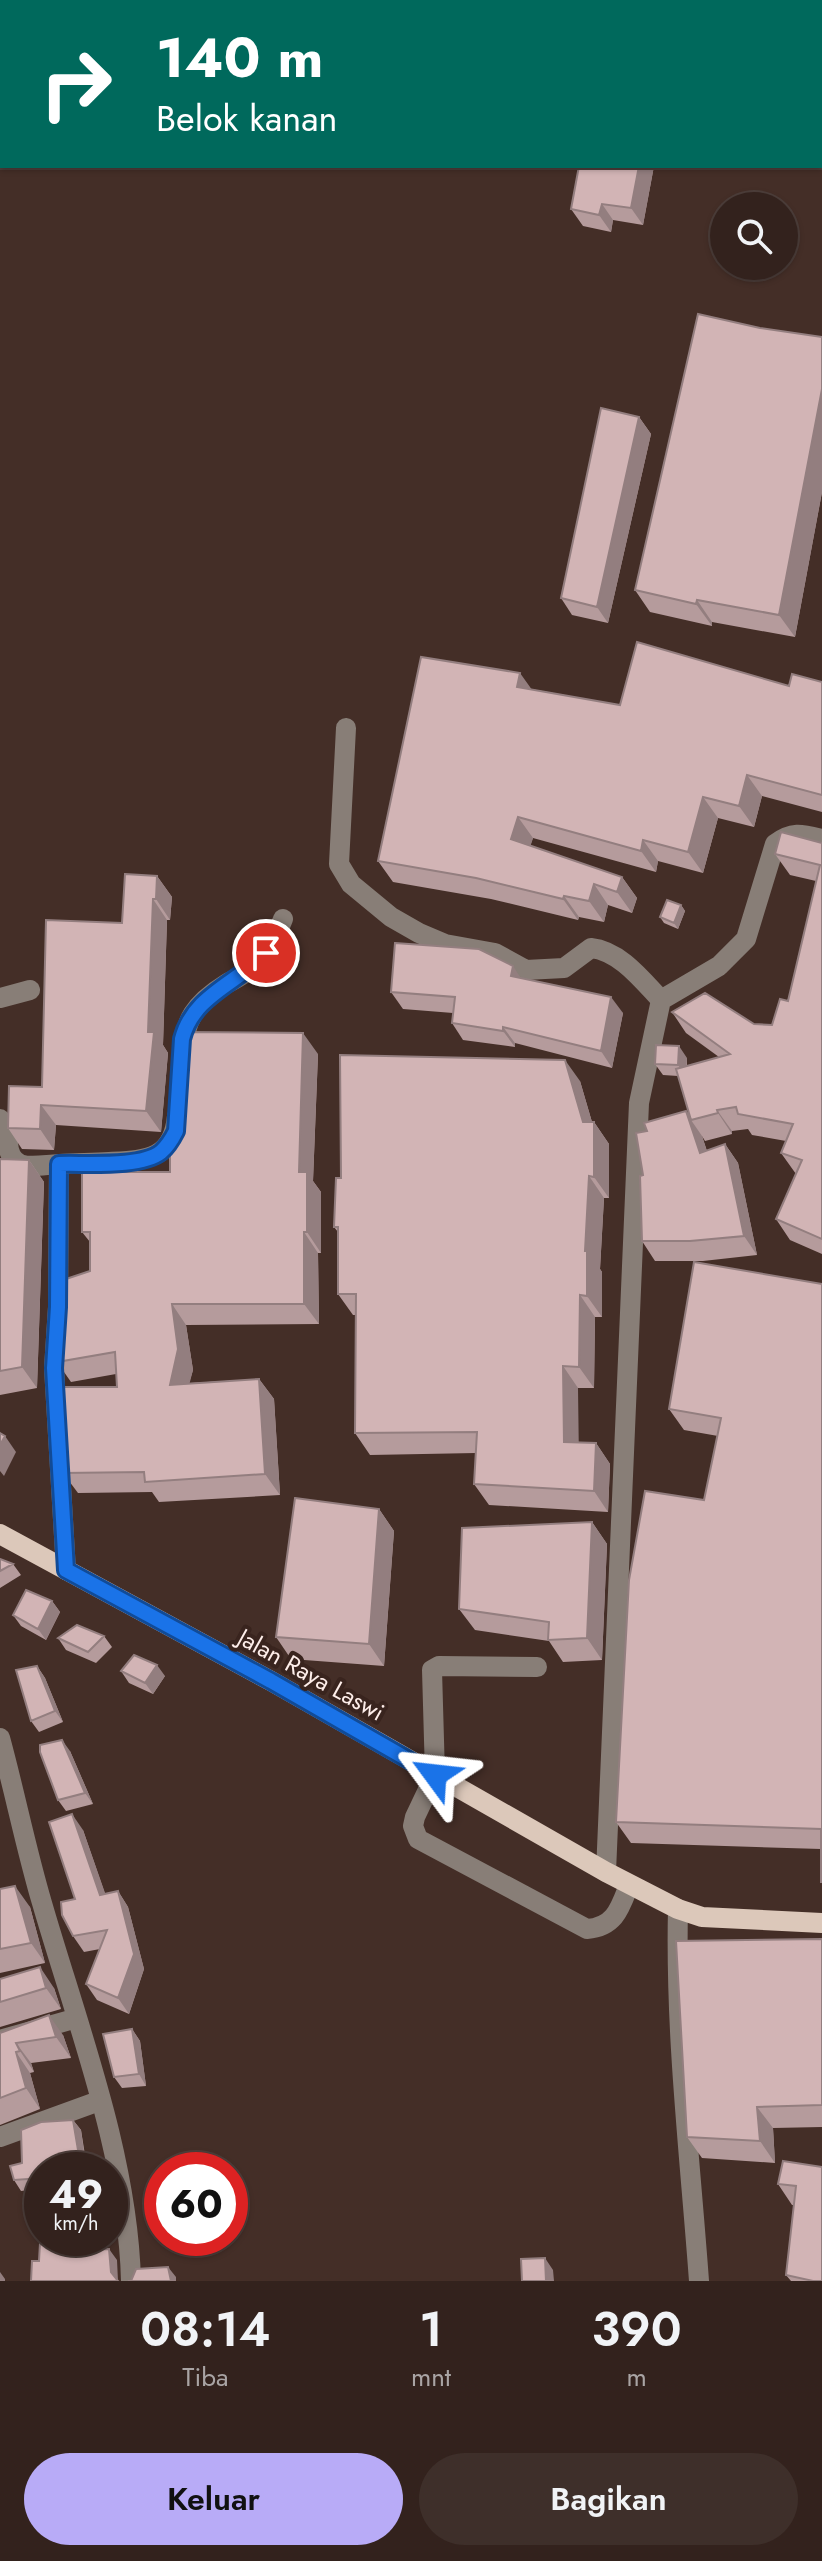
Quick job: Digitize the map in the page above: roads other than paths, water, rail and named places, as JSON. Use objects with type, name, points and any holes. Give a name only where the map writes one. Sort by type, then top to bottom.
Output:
[{"type":"main road","name":"Jalan Raya Laswi","points":[[0,1534],[271,1681],[629,1885],[678,1909],[702,1917],[822,1923]]},
{"type":"street","points":[[346,728],[339,864],[351,884],[391,917],[419,933],[445,944],[495,953],[526,970],[564,968],[591,948],[600,949],[625,964],[661,1000]]},
{"type":"street","points":[[606,1872],[639,1103],[661,1000],[719,966],[746,939],[775,844],[785,836],[796,833],[822,839]]},
{"type":"street","points":[[0,1119],[7,1128],[12,1160],[23,1165],[145,1160],[159,1154],[176,1131],[186,1025],[208,997],[251,969],[266,953],[283,919]]},
{"type":"street","points":[[0,998],[30,990]]},
{"type":"street","points":[[59,1164],[58,1307],[54,1368],[66,1570]]},
{"type":"street","points":[[537,1667],[439,1666],[432,1670],[435,1775],[415,1817],[413,1826],[418,1839],[587,1929],[598,1928],[617,1916],[629,1885]]},
{"type":"street","points":[[0,1738],[41,1901],[77,2018],[117,2169],[130,2253],[131,2281]]},
{"type":"street","points":[[678,1909],[676,1973],[682,2091],[699,2281]]},
{"type":"street","points":[[0,2040],[77,2018]]},
{"type":"street","points":[[0,2137],[99,2101]]}]
